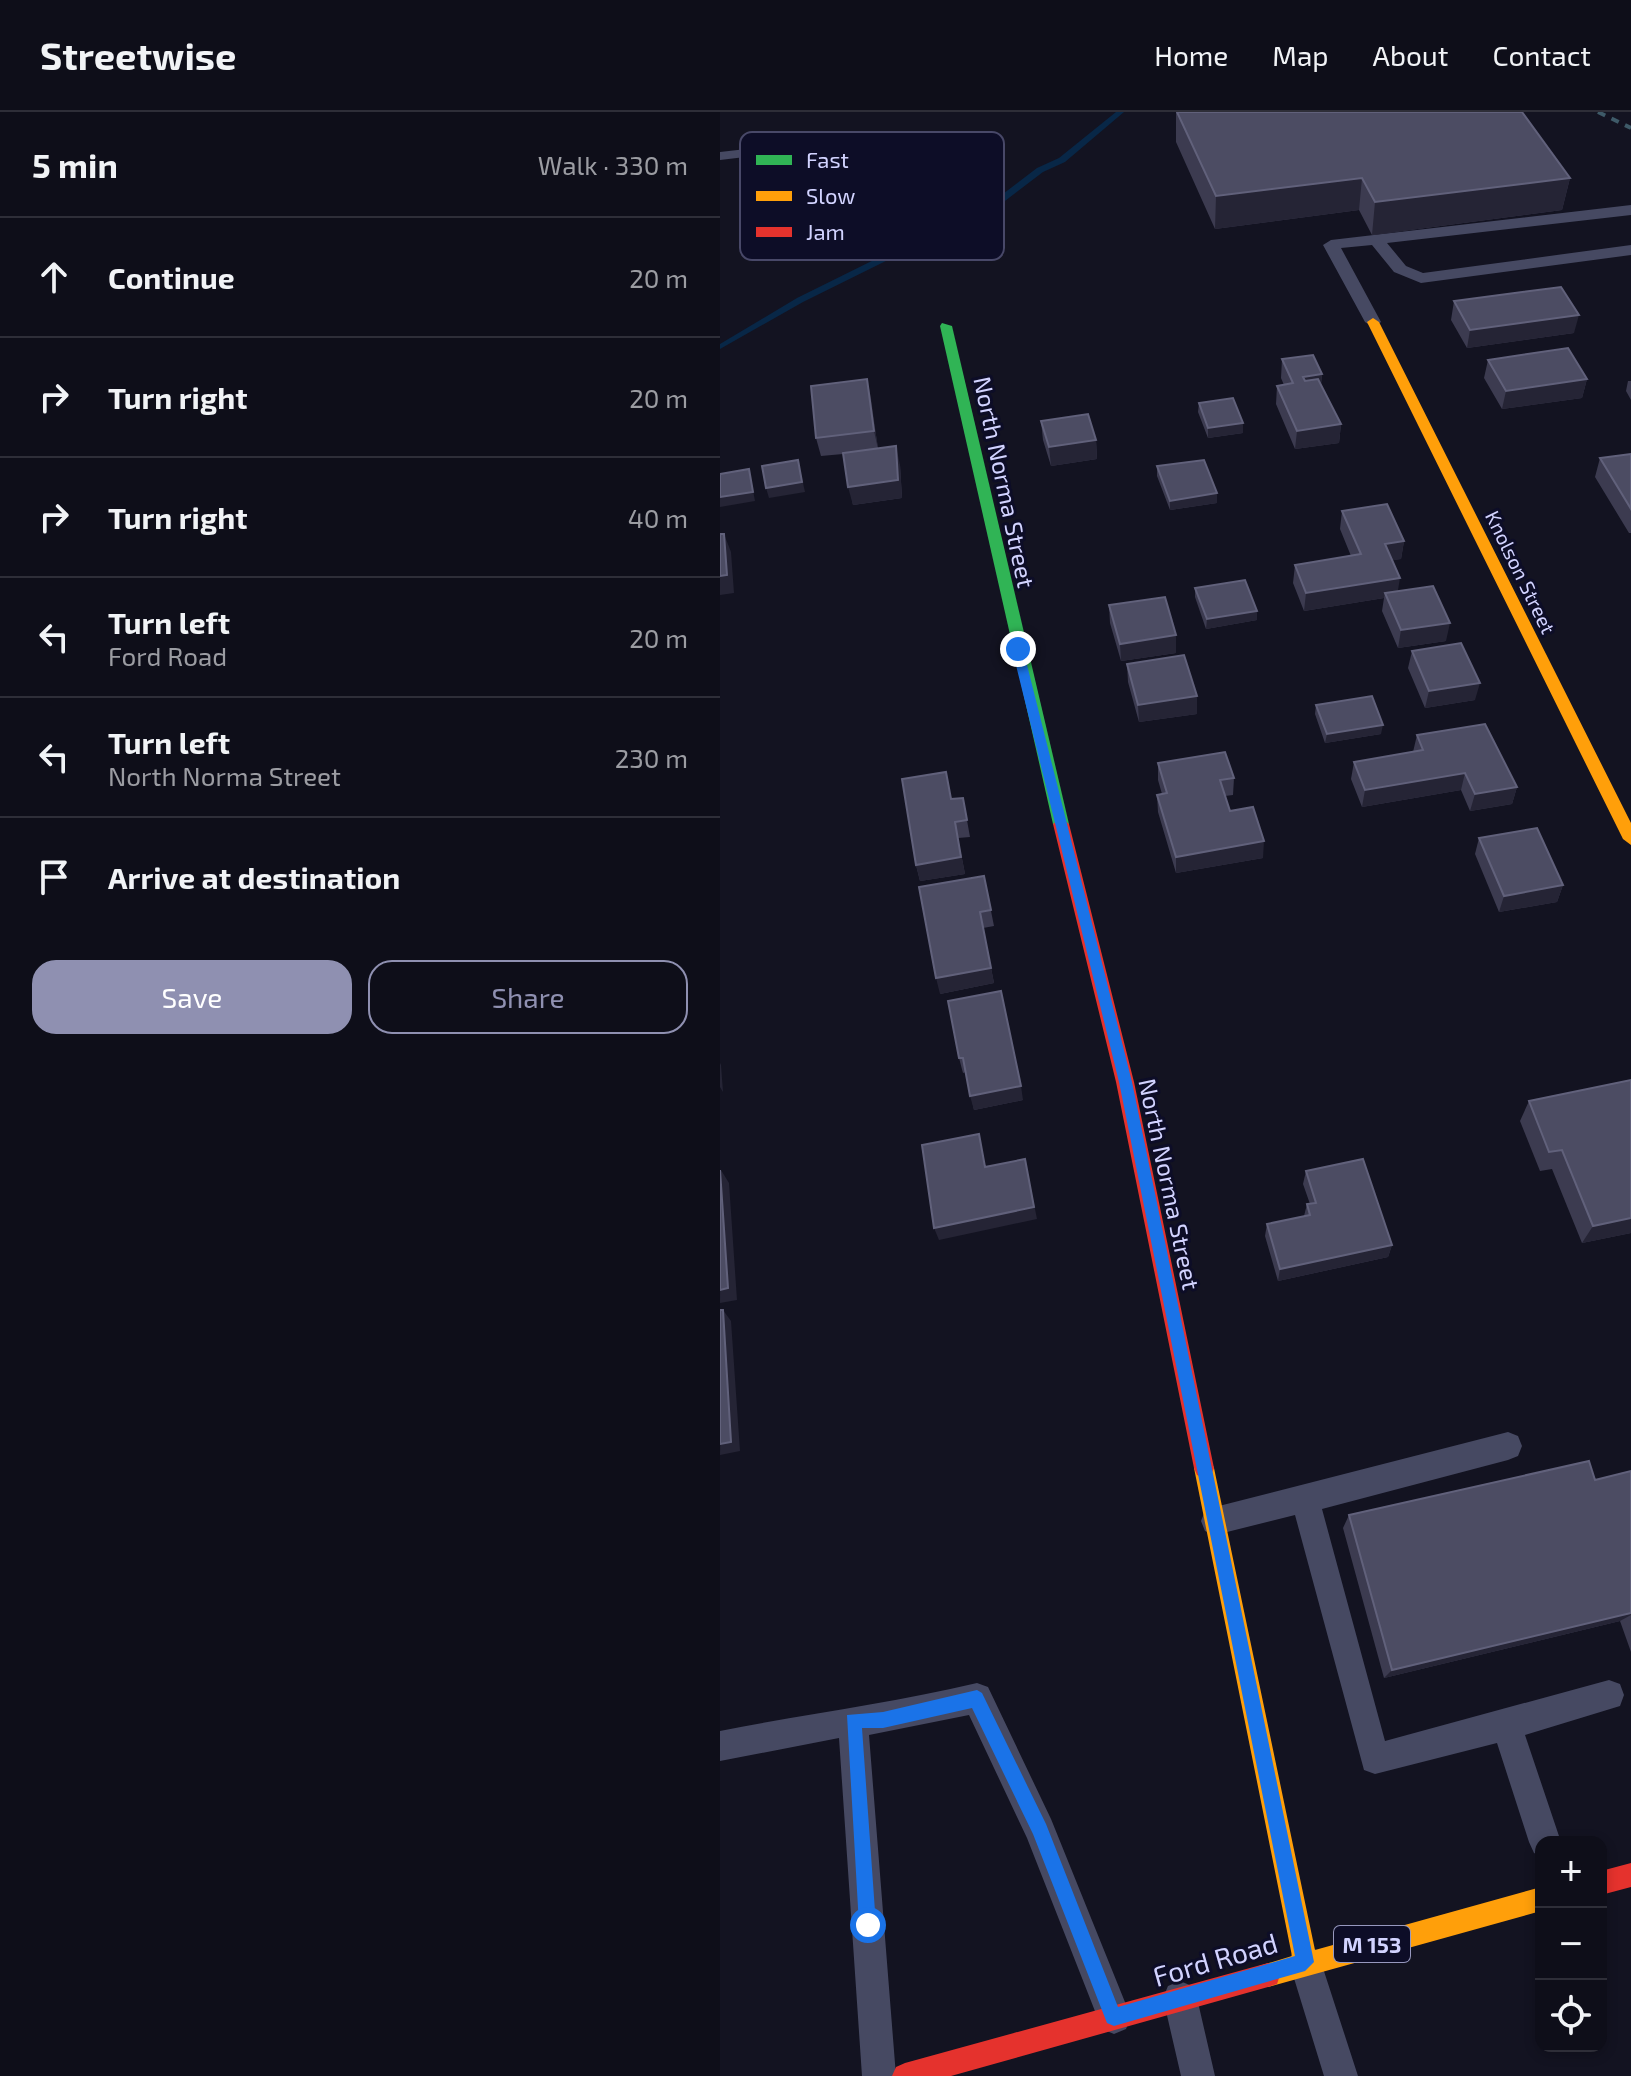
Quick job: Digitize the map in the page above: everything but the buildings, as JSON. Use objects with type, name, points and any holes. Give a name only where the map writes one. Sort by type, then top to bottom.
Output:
[{"type":"street","name":"Knolson Street","points":[[1373,322],[1631,839]]},
{"type":"street","name":"North Norma Street","points":[[946,326],[1018,649],[1125,1082],[1305,1962]]},
{"type":"street","points":[[1607,1881],[1631,1875]]},
{"type":"street","name":"Ford Road","points":[[905,2076],[1305,1962],[1535,1901]]},
{"type":"lane","points":[[720,156],[740,154]]},
{"type":"lane","points":[[1373,322],[1331,245],[1631,210]]},
{"type":"lane","points":[[1376,240],[1400,269],[1421,278],[1631,250]]},
{"type":"lane","points":[[1215,1521],[1508,1446]]},
{"type":"lane","points":[[1305,1499],[1375,1759],[1609,1695]]},
{"type":"lane","points":[[720,1746],[853,1720],[883,1720],[977,1698],[1040,1830],[1114,2017]]},
{"type":"lane","points":[[853,1720],[879,2076]]},
{"type":"lane","points":[[1506,1725],[1543,1836]]},
{"type":"lane","points":[[1305,1962],[1341,2076]]},
{"type":"lane","points":[[1180,1998],[1198,2076]]},
{"type":"waterway","points":[[1004,197],[1040,170],[1062,160],[1120,112]]},
{"type":"waterway","points":[[720,347],[800,300],[881,260]]},
{"type":"railway","points":[[1598,112],[1631,128]]},
{"type":"traffic: fast","points":[[946,326],[1061,824]]},
{"type":"traffic: slow","points":[[1373,322],[1631,839]]},
{"type":"traffic: slow","points":[[1204,1468],[1305,1962]]},
{"type":"traffic: slow","points":[[1268,1975],[1535,1901]]},
{"type":"traffic: jam","points":[[1061,824],[1125,1082],[1204,1468]]},
{"type":"traffic: jam","points":[[1607,1881],[1631,1875]]},
{"type":"traffic: jam","points":[[905,2076],[1268,1975]]},
{"type":"route","points":[[868,1925],[853,1720],[883,1720],[977,1698],[1040,1830],[1114,2017],[1305,1962],[1125,1082],[1018,649]]}]
